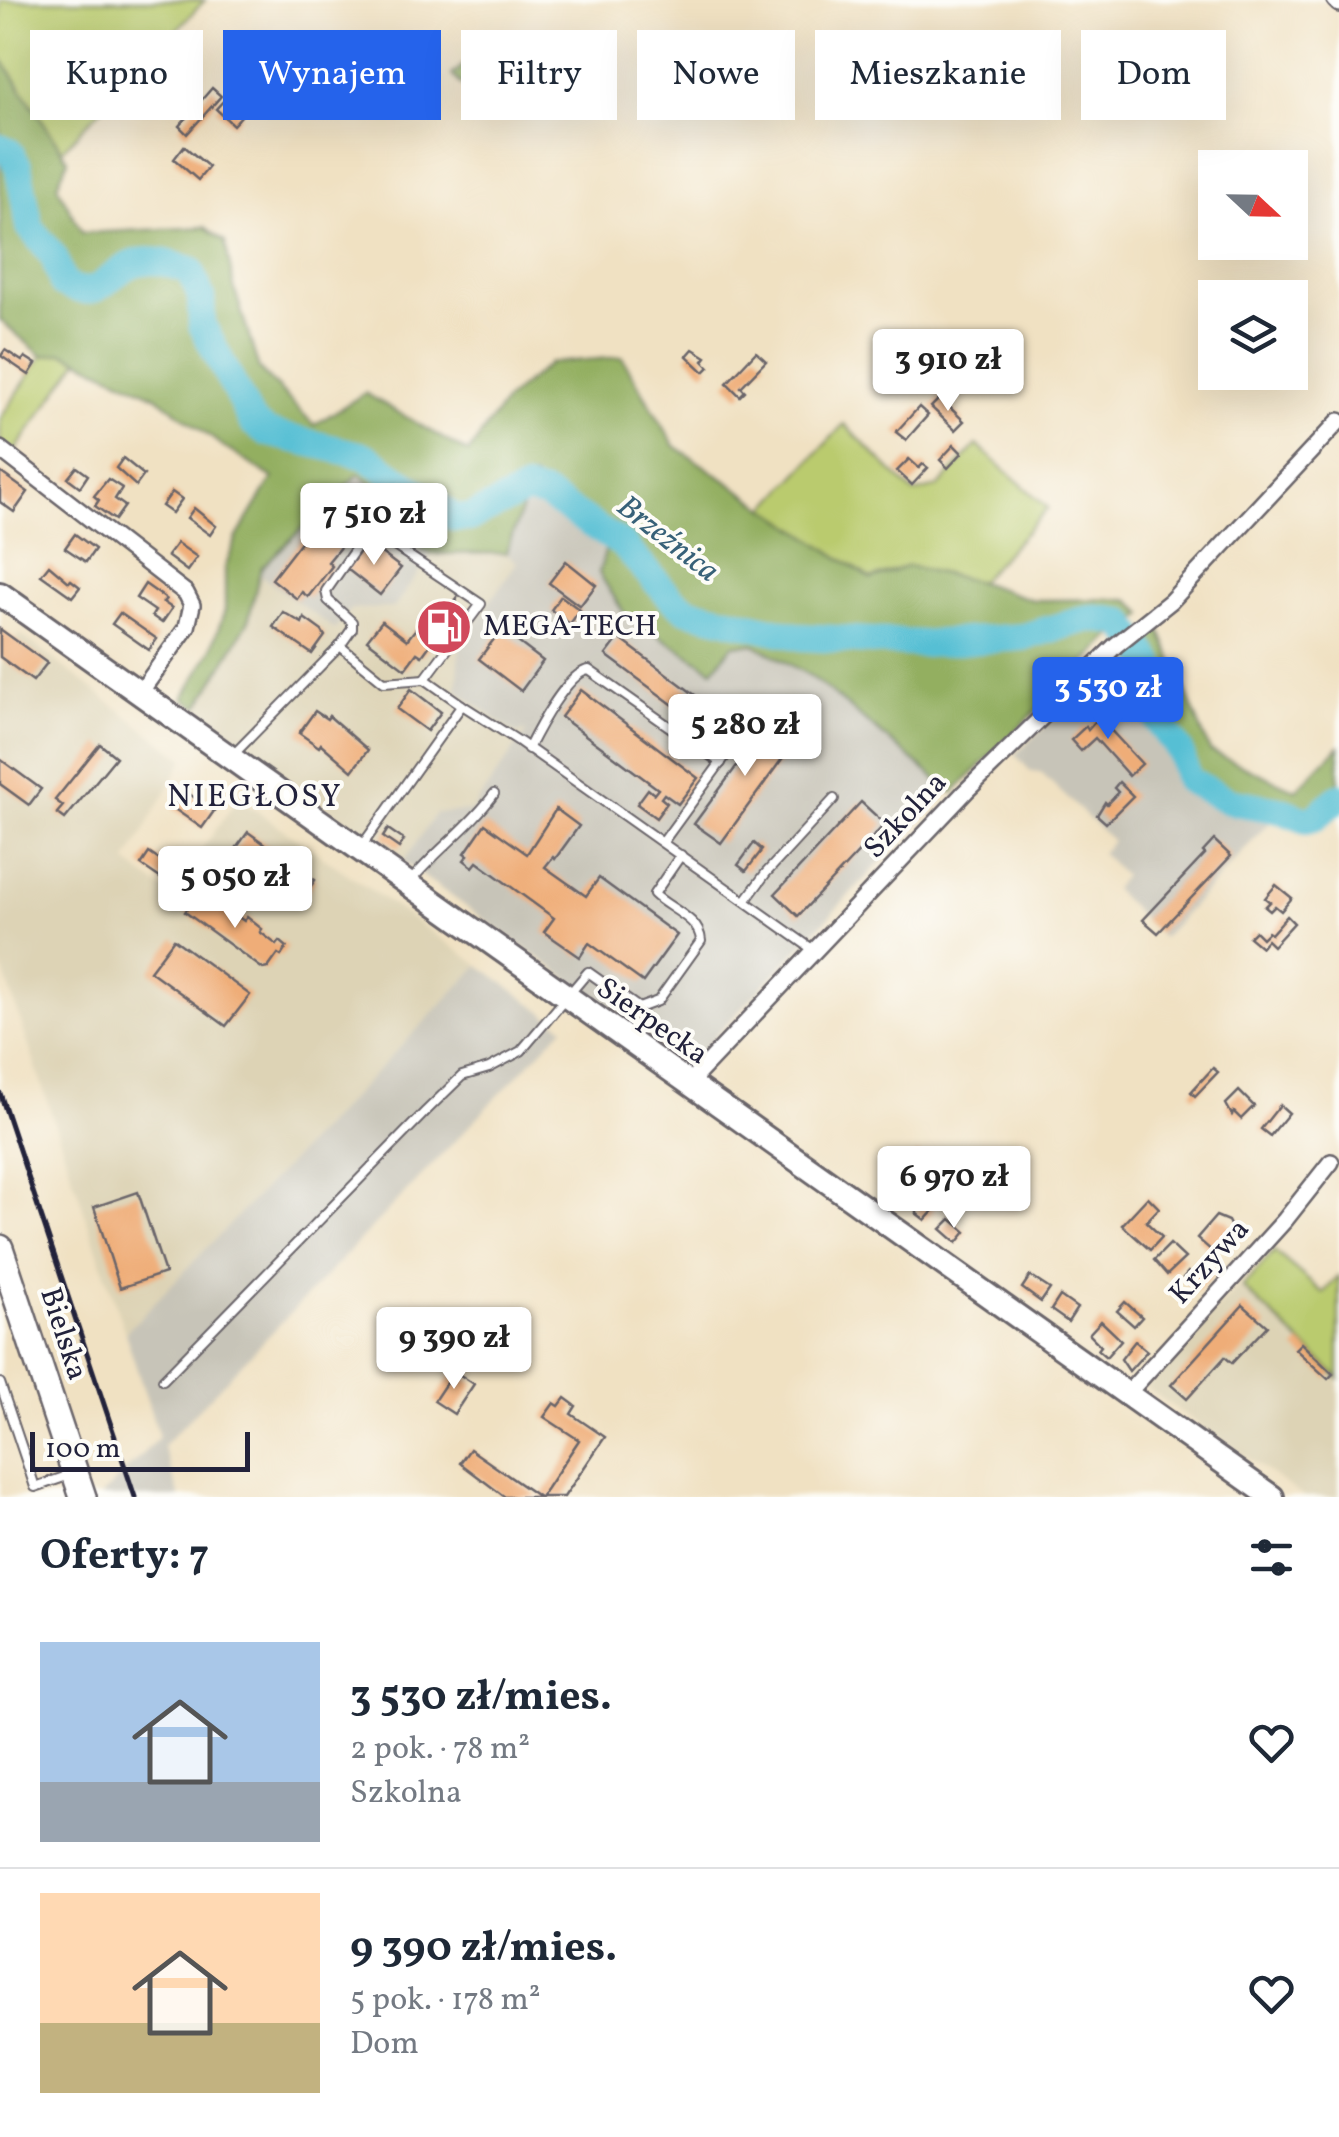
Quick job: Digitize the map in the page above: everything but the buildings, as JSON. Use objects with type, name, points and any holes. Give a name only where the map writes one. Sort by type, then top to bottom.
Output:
[{"type":"main road","name":"Bielska","points":[[0,1248],[79,1485]]},
{"type":"street","name":"Szkolna","points":[[688,1084],[966,791],[1116,645],[1171,601],[1339,422]]},
{"type":"street","points":[[0,449],[186,594],[192,605],[187,627],[139,694]]},
{"type":"street","name":"Sierpecka","points":[[0,594],[1272,1497]]},
{"type":"street","name":"Krzywa","points":[[1126,1395],[1284,1220],[1331,1162]]},
{"type":"lane","points":[[229,759],[352,629],[352,622],[328,600],[326,591],[365,534],[378,536],[481,604],[424,679]]},
{"type":"lane","points":[[340,646],[384,682],[424,679],[816,952]]},
{"type":"lane","points":[[528,749],[570,680],[582,670],[590,670],[720,763]]},
{"type":"lane","points":[[358,851],[462,706]]},
{"type":"lane","points":[[663,842],[740,736]]},
{"type":"lane","points":[[407,886],[426,862],[474,820],[494,794]]},
{"type":"lane","points":[[746,900],[766,872],[834,799]]},
{"type":"lane","points":[[164,1380],[462,1076],[521,1051],[588,972],[640,1008],[658,1002],[701,940],[700,932],[691,922],[654,894],[681,855]]},
{"type":"lane","points":[[0,1383],[36,1492],[79,1485]]},
{"type":"shaded area","points":[[359,473],[384,495],[377,526],[432,554],[394,608],[351,609],[335,630],[260,575],[261,568]]},
{"type":"shaded area","points":[[533,477],[581,514],[613,523],[733,645],[754,644],[812,677],[949,790],[689,1064],[403,862],[436,813],[471,811],[526,732],[514,733],[457,690],[460,645],[517,562],[506,553]]},
{"type":"shaded area","points":[[506,553],[518,561],[460,645],[527,730],[471,811],[436,813],[403,862],[198,708],[248,622],[260,575],[335,630],[351,609],[394,607],[432,554]]},
{"type":"shaded area","points":[[20,634],[184,759],[127,862],[170,895],[238,798],[479,965],[125,1333],[0,960],[0,667]]},
{"type":"shaded area","points":[[1130,649],[1142,658],[1153,695],[1146,708],[1177,756],[1183,781],[1212,798],[1277,815],[1162,938],[1113,889],[1124,876],[1101,853],[1112,841],[1040,772],[1031,772],[1015,754]]},
{"type":"shaded area","points":[[479,965],[564,1027],[163,1446],[180,1497],[100,1497],[159,1437],[125,1333]]},
{"type":"shaded area","points":[[1239,1285],[1339,1378],[1339,1497],[1304,1497],[1146,1388]]},
{"type":"green space","points":[[0,0],[205,0],[176,30],[30,30],[30,101],[0,56]]},
{"type":"green space","points":[[0,56],[30,102],[30,120],[42,120],[68,160],[57,185],[82,233],[205,227],[225,242],[259,369],[314,425],[365,393],[468,453],[506,400],[550,363],[622,357],[675,446],[871,579],[908,566],[979,582],[1033,600],[1128,599],[1144,614],[1129,628],[1113,635],[953,793],[812,677],[754,644],[733,645],[713,670],[624,613],[599,573],[613,523],[581,514],[533,477],[506,553],[432,554],[377,526],[384,495],[359,474],[261,568],[248,622],[198,708],[184,698],[211,650],[225,610],[225,568],[237,537],[273,478],[156,396],[64,353],[42,356],[0,320]]},
{"type":"green space","points":[[461,67],[461,84],[452,75]]},
{"type":"green space","points":[[42,120],[91,120],[62,150]]},
{"type":"green space","points":[[63,353],[79,360],[13,454],[0,444],[0,419],[42,356]]},
{"type":"green space","points":[[844,424],[914,493],[938,487],[977,445],[1048,508],[979,582],[908,566],[871,579],[766,508]]},
{"type":"green space","points":[[1159,627],[1210,751],[1296,790],[1339,746],[1339,791],[1311,816],[1301,816],[1283,806],[1251,802],[1244,797],[1229,798],[1192,778],[1179,738],[1163,723],[1155,708],[1165,695],[1161,661],[1140,639]]},
{"type":"green space","points":[[1274,1251],[1323,1293],[1339,1276],[1339,1378],[1242,1287]]},
{"type":"waterway","name":"Brzeźnica","points":[[0,148],[10,152],[18,166],[30,227],[54,257],[63,284],[94,289],[124,268],[142,261],[163,262],[191,271],[201,297],[202,325],[252,422],[268,433],[365,456],[455,518],[470,518],[526,491],[545,495],[623,545],[672,599],[688,610],[801,637],[924,644],[1023,637],[1090,618],[1123,622],[1155,672],[1156,695],[1151,711],[1180,751],[1188,780],[1229,801],[1280,810],[1306,820],[1316,817],[1339,797]]},
{"type":"railway","points":[[0,1093],[135,1497]]},
{"type":"place","name":"MEGA-TECH","points":[[444,627]]},
{"type":"district","name":"NIEGŁOSY","points":[[255,798]]}]
